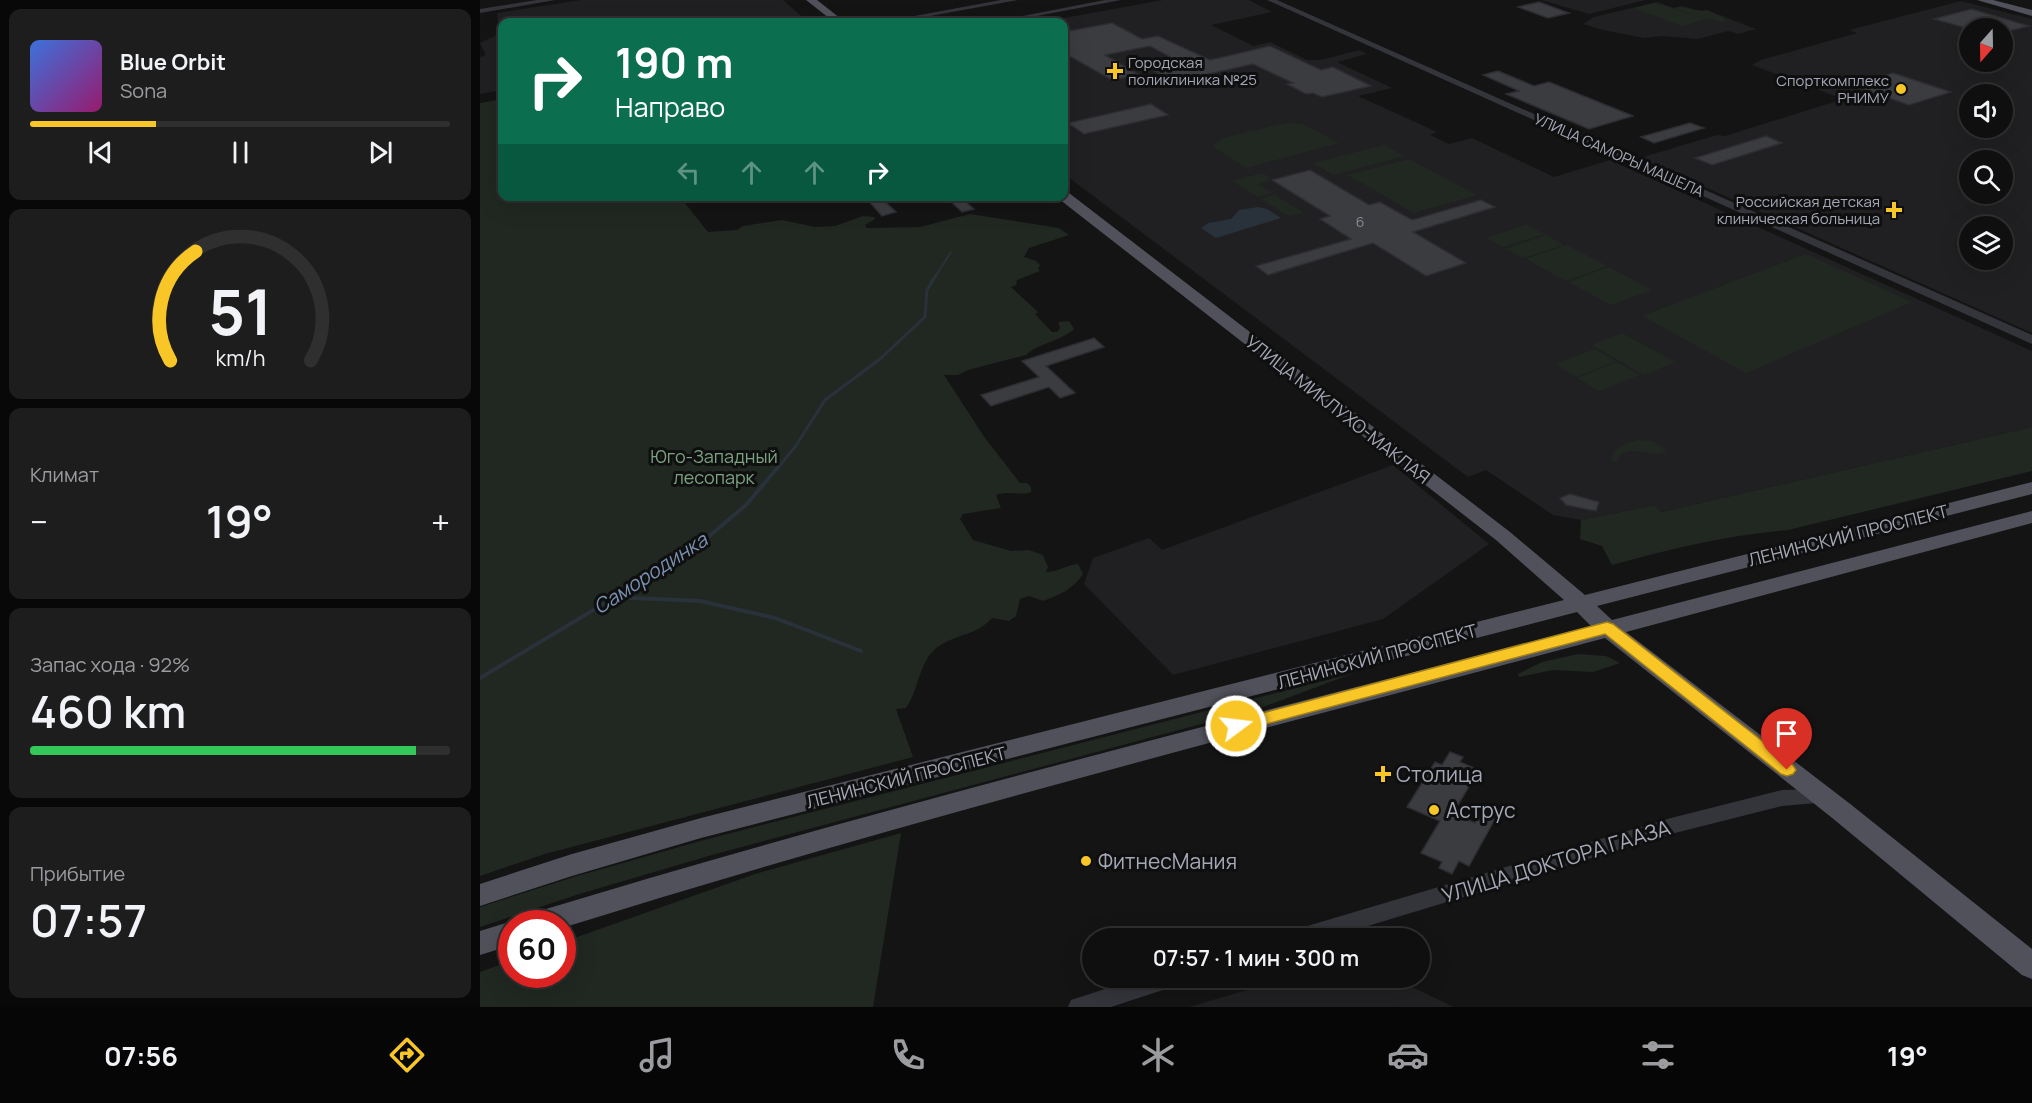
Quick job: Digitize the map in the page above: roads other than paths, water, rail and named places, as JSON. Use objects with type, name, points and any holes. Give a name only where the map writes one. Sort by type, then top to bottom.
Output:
[{"type":"main road","points":[[812,0],[835,18]]},
{"type":"main road","points":[[1982,0],[2032,13]]},
{"type":"main road","name":"УЛИЦА МИКЛУХО-МАКЛАЯ","points":[[1068,198],[1503,536],[1607,628],[2032,966]]},
{"type":"main road","name":"ЛЕНИНСКИЙ ПРОСПЕКТ","points":[[480,895],[572,865],[701,828],[2032,488]]},
{"type":"main road","name":"ЛЕНИНСКИЙ ПРОСПЕКТ","points":[[576,912],[677,880],[927,809],[2032,517]]},
{"type":"main road","points":[[480,943],[498,937]]},
{"type":"street","points":[[480,11],[551,0]]},
{"type":"street","points":[[909,18],[1014,0]]},
{"type":"street","points":[[1017,18],[1117,0]]},
{"type":"street","name":"УЛИЦА САМОРЫ МАШЕЛА","points":[[1271,0],[2032,340]]},
{"type":"street","name":"УЛИЦА ДОКТОРА ГААЗА","points":[[1330,928],[1683,823],[1782,798],[1821,797]]},
{"type":"street","points":[[1079,1007],[1139,988]]},
{"type":"waterway","name":"Самородинка","points":[[935,277],[951,252]]},
{"type":"waterway","name":"Самородинка","points":[[777,469],[795,447],[825,400],[880,359],[925,317],[927,290],[936,275]]},
{"type":"waterway","name":"Самородинка","points":[[615,597],[692,551],[747,504],[778,467]]},
{"type":"waterway","name":"Самородинка","points":[[480,678],[615,597]]},
{"type":"waterway","points":[[615,597],[700,601],[775,618],[861,651]]},
{"type":"place","name":"Городская поликлиника №25","points":[[1115,71]]},
{"type":"place","name":"Спорткомплекс РНИМУ","points":[[1901,89]]},
{"type":"place","name":"Российская детская клиническая больница","points":[[1894,210]]},
{"type":"place","name":"Столица","points":[[1383,774]]},
{"type":"place","name":"Аструс","points":[[1434,810]]},
{"type":"place","name":"ФитнесМания","points":[[1086,861]]},
{"type":"park label","name":"Юго-Западный лесопарк","points":[[714,466]]}]
